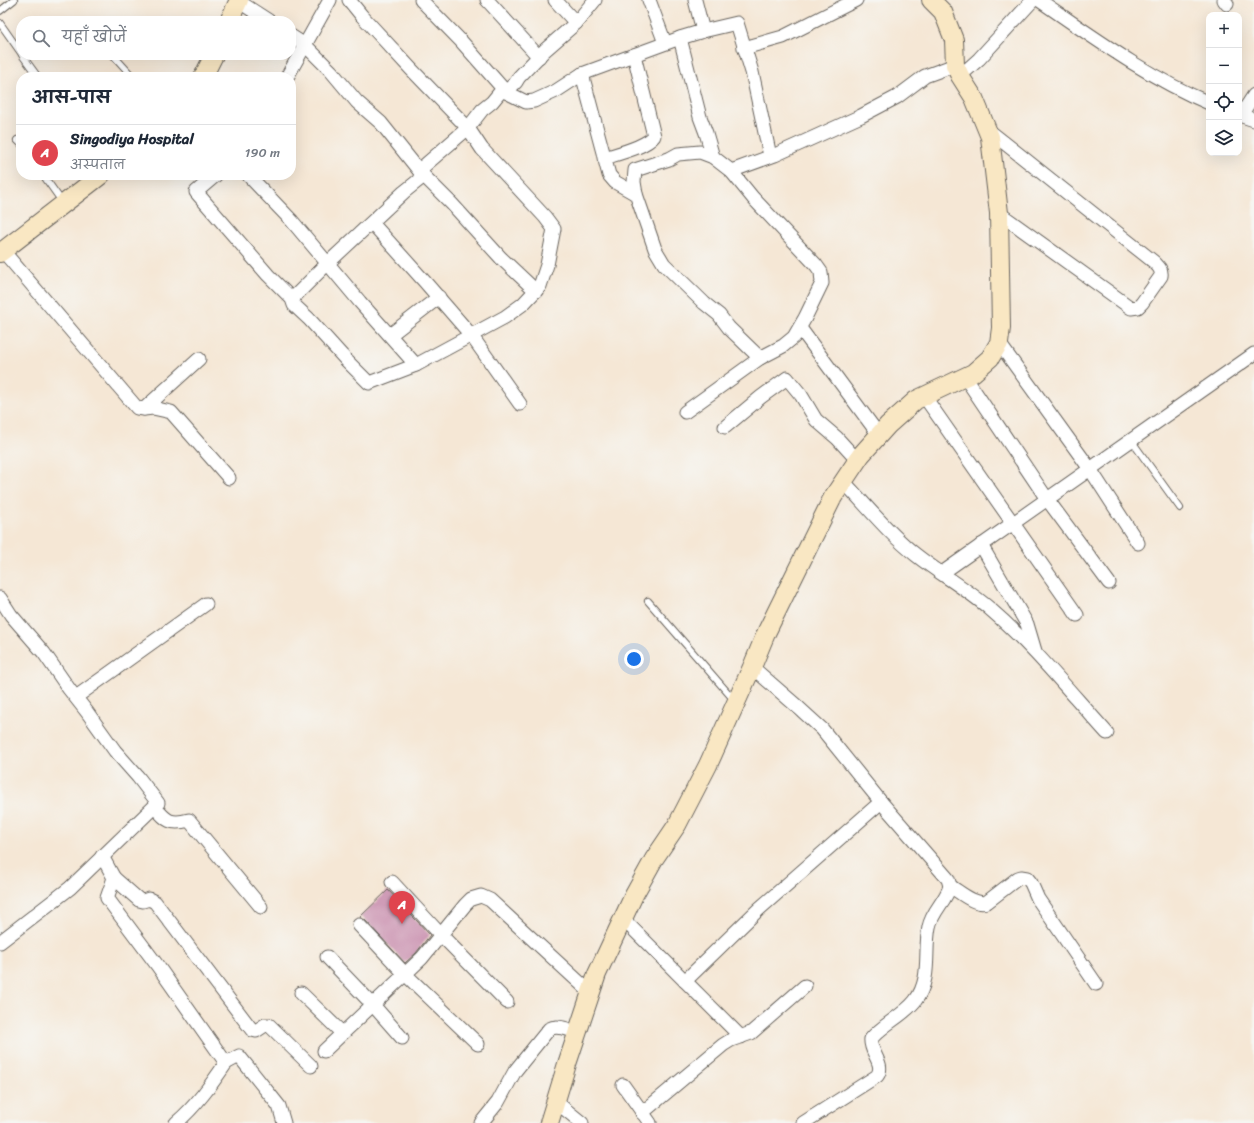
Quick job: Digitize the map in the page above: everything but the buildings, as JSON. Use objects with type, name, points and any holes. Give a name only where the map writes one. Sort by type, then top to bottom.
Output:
[{"type":"street","points":[[231,16],[239,0],[262,16]]},
{"type":"street","points":[[290,72],[330,0]]},
{"type":"street","points":[[210,180],[196,192],[292,299],[294,305],[309,319],[368,383],[416,365],[505,317],[523,304],[540,286],[548,265],[554,229],[482,149],[468,128],[362,16],[350,0]]},
{"type":"street","points":[[421,0],[461,41],[506,92],[526,102],[534,101],[556,91],[582,74],[680,38],[737,23],[752,72],[770,156]]},
{"type":"street","points":[[487,0],[539,57]]},
{"type":"street","points":[[555,0],[576,24]]},
{"type":"street","points":[[292,299],[328,263],[419,180],[424,166],[468,128],[482,110],[492,102],[501,91],[506,92],[539,57],[576,24],[595,0]]},
{"type":"street","points":[[649,0],[665,43]]},
{"type":"street","points":[[695,0],[703,31]]},
{"type":"street","points":[[744,48],[783,37],[856,0]]},
{"type":"street","points":[[549,1123],[597,974],[623,919],[654,860],[677,825],[708,764],[767,631],[833,497],[857,460],[879,435],[916,400],[973,372],[990,358],[999,343],[1001,328],[999,213],[990,137],[974,98],[958,71],[954,40],[943,12],[931,0]]},
{"type":"street","points":[[730,172],[770,156],[868,112],[897,96],[925,76],[958,71],[979,59],[1033,0]]},
{"type":"street","points":[[1039,0],[1122,56],[1193,96],[1206,102]]},
{"type":"street","points":[[680,38],[700,117],[713,157]]},
{"type":"street","points":[[296,39],[305,45],[331,71],[357,102],[381,123],[421,173],[452,204],[501,258],[536,290]]},
{"type":"street","points":[[604,158],[645,144],[654,136],[634,55]]},
{"type":"street","points":[[206,72],[212,60]]},
{"type":"street","points":[[582,74],[604,158],[612,179],[636,194]]},
{"type":"street","points":[[1242,112],[1254,95]]},
{"type":"street","points":[[1242,116],[1254,120]]},
{"type":"street","points":[[987,129],[1154,262],[1160,268],[1162,272],[1161,276],[1142,303],[1138,307],[1131,308],[999,213]]},
{"type":"street","points":[[685,412],[760,358],[783,346],[794,337],[800,328],[822,282],[821,272],[730,172],[713,157],[700,152],[678,154],[669,160],[635,170],[634,182],[636,194],[655,249],[664,264],[718,315],[729,328],[760,358]]},
{"type":"street","points":[[95,180],[2,252],[137,408],[153,408],[171,412],[229,478]]},
{"type":"street","points":[[253,180],[292,220],[416,365]]},
{"type":"street","points":[[372,223],[471,335],[520,404]]},
{"type":"street","points":[[390,335],[439,297]]},
{"type":"street","points":[[800,328],[879,435]]},
{"type":"street","points":[[999,343],[1090,469],[1138,543]]},
{"type":"street","points":[[942,573],[1254,354]]},
{"type":"street","points":[[144,409],[199,359]]},
{"type":"street","points":[[965,377],[1047,499],[1109,583]]},
{"type":"street","points":[[725,427],[761,397],[787,378],[801,395],[816,420],[837,438],[857,460]]},
{"type":"street","points":[[924,396],[1077,615]]},
{"type":"street","points":[[843,481],[903,544],[989,608],[1035,653],[1108,733]]},
{"type":"street","points":[[981,545],[1027,624],[1035,653]]},
{"type":"street","points":[[0,598],[12,615],[44,653],[114,751],[138,777],[158,803],[70,888],[0,942]]},
{"type":"street","points":[[76,697],[206,604]]},
{"type":"street","points":[[752,667],[822,729],[881,802],[948,879],[950,886],[974,901],[983,903],[987,902],[1018,878],[1027,878],[1031,883],[1038,899],[1096,984]]},
{"type":"street","points":[[685,981],[759,910],[881,802]]},
{"type":"street","points":[[155,807],[162,816],[170,822],[190,820],[261,907]]},
{"type":"street","points":[[102,856],[114,878],[139,900],[143,901],[149,899],[155,902],[252,1030],[256,1031],[265,1025],[269,1025],[311,1066]]},
{"type":"street","points":[[114,878],[107,898],[157,965],[226,1063]]},
{"type":"street","points":[[392,882],[441,935],[507,1002]]},
{"type":"street","points":[[803,1123],[877,1076],[879,1073],[879,1064],[871,1046],[872,1039],[878,1032],[908,1009],[916,1000],[921,991],[928,967],[928,935],[931,921],[950,886]]},
{"type":"street","points":[[324,1051],[422,958],[471,900],[481,896],[486,898],[591,993]]},
{"type":"street","points":[[623,919],[741,1037]]},
{"type":"street","points":[[359,925],[405,974],[478,1044]]},
{"type":"street","points":[[328,957],[373,1004],[402,1038]]},
{"type":"street","points":[[623,1085],[646,1118],[723,1045],[751,1033],[805,986]]},
{"type":"street","points":[[301,993],[342,1033]]},
{"type":"street","points":[[481,1123],[498,1102],[514,1071],[549,1029],[559,1027],[578,1032]]},
{"type":"street","points":[[176,1123],[210,1086],[226,1063],[240,1056],[279,1106],[284,1123]]},
{"type":"street","points":[[555,1101],[582,1123]]},
{"type":"lane","points":[[0,12],[14,0]]},
{"type":"lane","points":[[0,23],[16,46]]},
{"type":"lane","points":[[26,60],[35,72]]},
{"type":"lane","points":[[118,60],[128,72]]},
{"type":"lane","points":[[47,180],[64,204]]},
{"type":"lane","points":[[1131,440],[1180,508]]},
{"type":"lane","points":[[648,601],[736,702]]},
{"type":"place","name":"Singodiya Hospital","points":[[402,924]]}]
